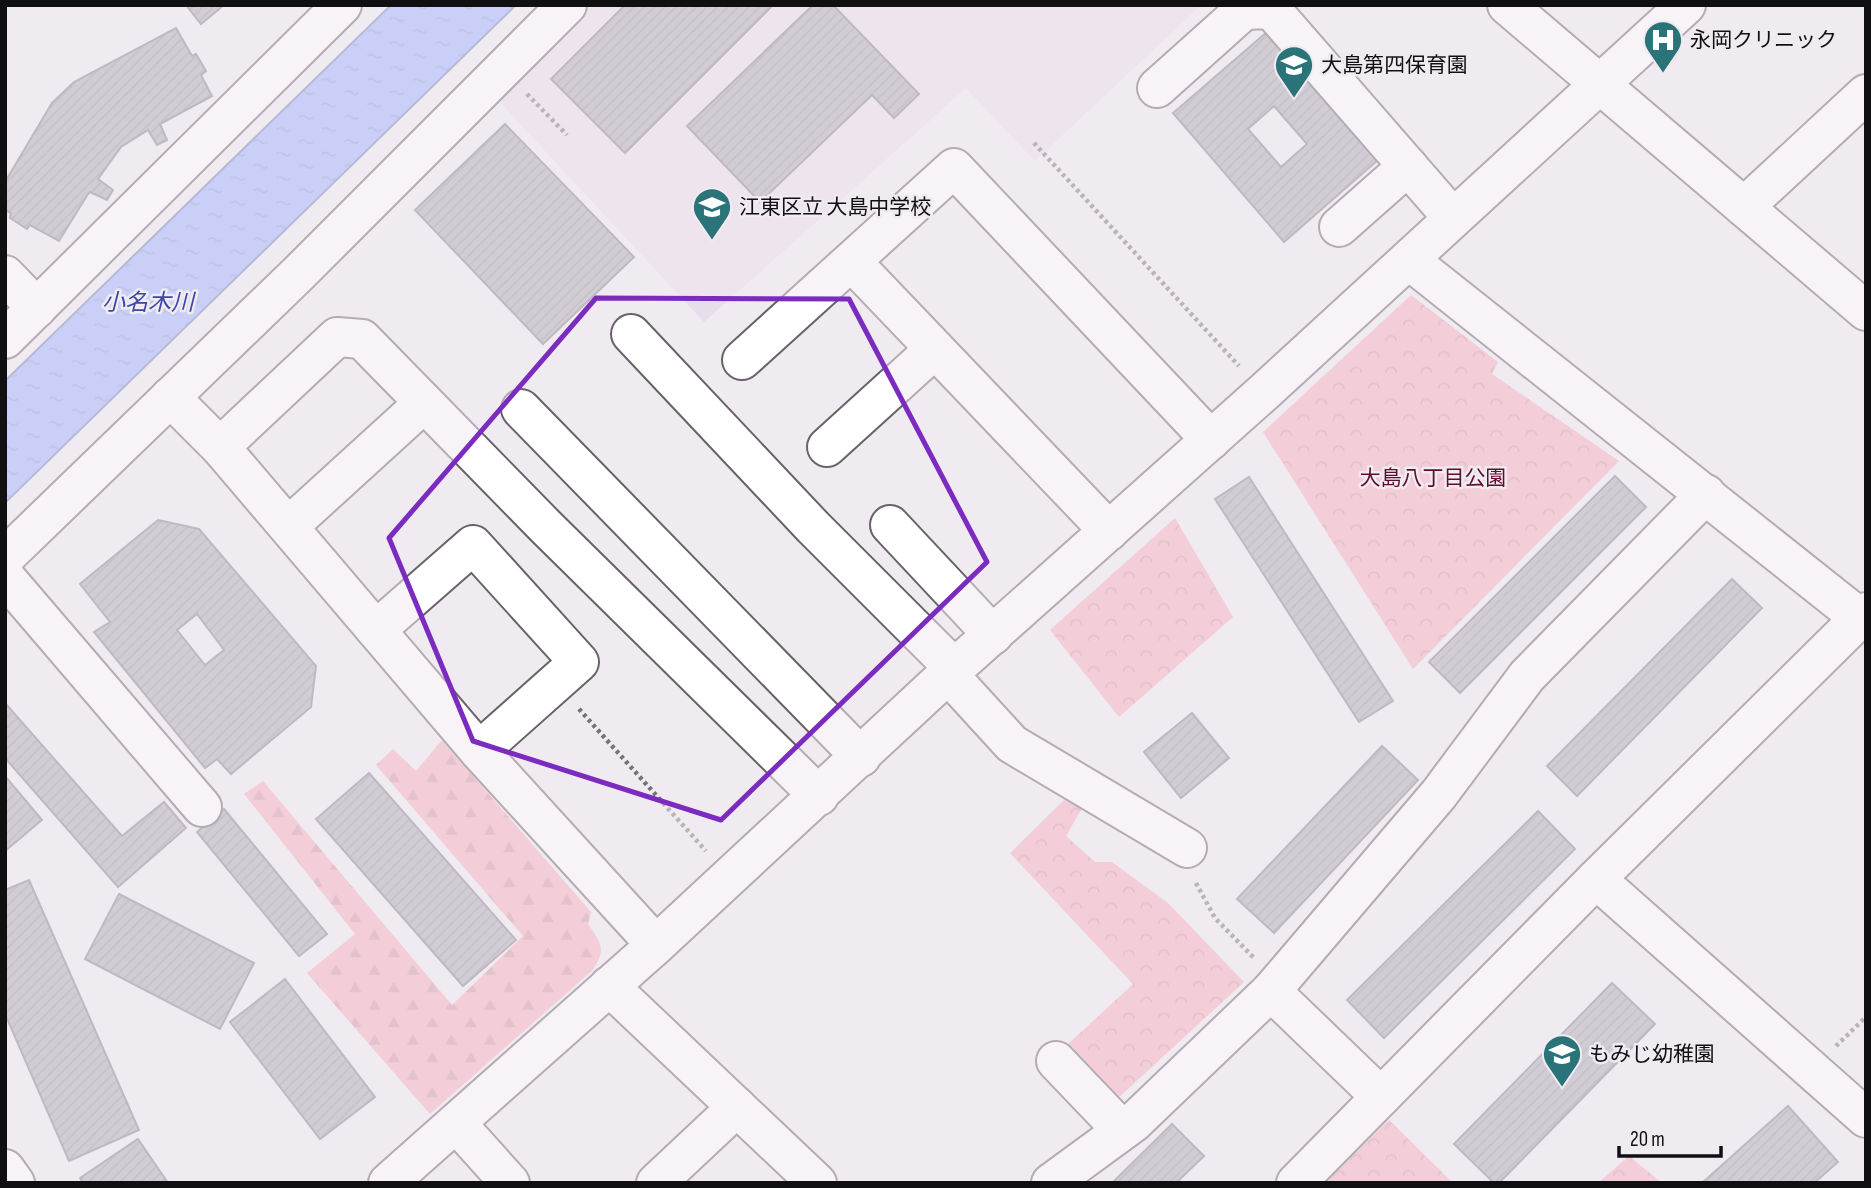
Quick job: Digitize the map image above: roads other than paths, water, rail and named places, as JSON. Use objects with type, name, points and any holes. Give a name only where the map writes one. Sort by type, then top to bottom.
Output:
[{"type":"street","points":[[5,339],[342,5]]},
{"type":"street","points":[[5,557],[299,273],[567,5]]},
{"type":"street","points":[[1507,5],[1866,311]]},
{"type":"street","points":[[388,1183],[730,878],[951,672],[1263,393],[1686,5]]},
{"type":"street","points":[[1157,88],[1244,10],[1271,9],[1453,218]]},
{"type":"street","points":[[1744,207],[1866,94]]},
{"type":"street","points":[[1339,227],[1408,166]]},
{"type":"street","points":[[742,360],[954,167],[1211,440]]},
{"type":"street","points":[[1296,1183],[1596,879],[1863,615],[1409,260]]},
{"type":"street","points":[[852,262],[1108,531]]},
{"type":"street","points":[[5,275],[37,309]]},
{"type":"street","points":[[631,334],[951,672],[1012,744],[1187,848]]},
{"type":"street","points":[[220,447],[337,337],[362,339],[819,796]]},
{"type":"street","points":[[827,447],[935,349]]},
{"type":"street","points":[[170,397],[220,447],[479,751],[656,945]]},
{"type":"street","points":[[289,526],[425,403]]},
{"type":"street","points":[[521,409],[861,757]]},
{"type":"street","points":[[1051,1183],[1133,1124],[1265,977],[1439,794],[1527,676],[1706,494]]},
{"type":"street","points":[[890,525],[993,635]]},
{"type":"street","points":[[376,630],[473,545],[579,662],[479,751]]},
{"type":"street","points":[[5,577],[202,807]]},
{"type":"street","points":[[1596,879],[1866,1118]]},
{"type":"street","points":[[1265,977],[1381,1097]]},
{"type":"street","points":[[609,986],[817,1183]]},
{"type":"street","points":[[1056,1061],[1122,1130]]},
{"type":"street","points":[[656,1183],[737,1107]]},
{"type":"street","points":[[456,1123],[510,1183]]},
{"type":"street","points":[[5,1169],[15,1183]]},
{"type":"water","name":"小名木川","points":[[391,5],[516,5],[5,503],[5,381]]},
{"type":"place","name":"永岡クリニック","points":[[1663,74]]},
{"type":"place","name":"大島第四保育園","points":[[1294,99]]},
{"type":"place","name":"江東区立 大島中学校","points":[[712,241]]},
{"type":"place","name":"もみじ幼稚園","points":[[1562,1088]]},
{"type":"park label","name":"大島八丁目公園","points":[[1433,478]]}]
